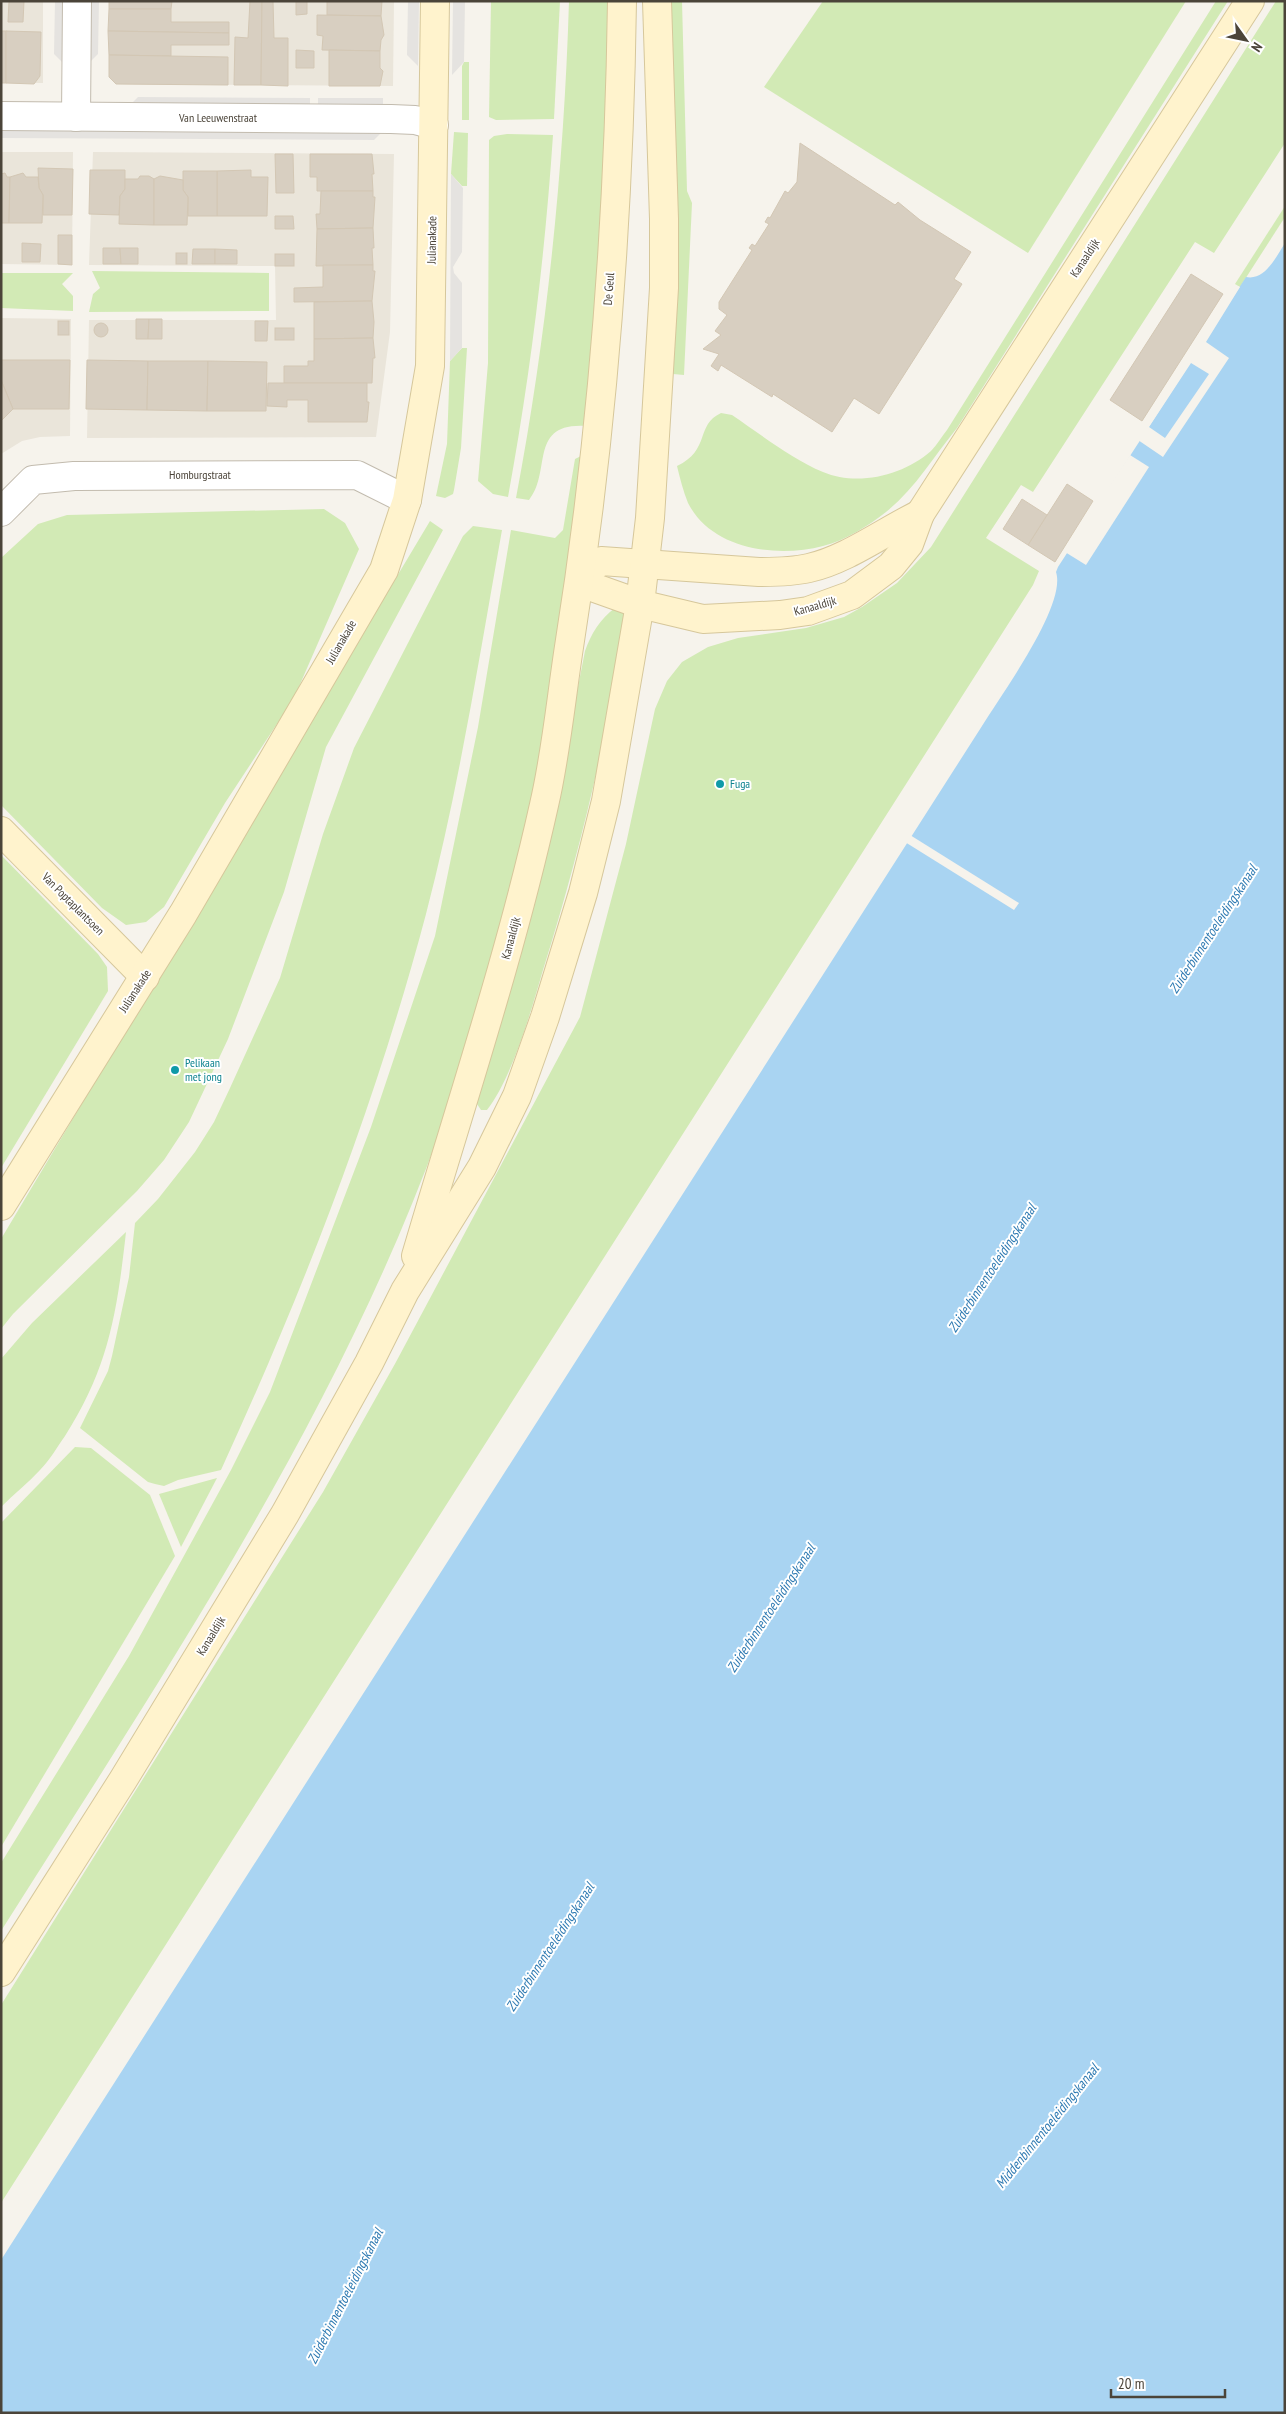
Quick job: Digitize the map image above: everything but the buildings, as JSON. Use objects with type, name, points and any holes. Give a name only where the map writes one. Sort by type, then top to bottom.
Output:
[{"type":"main road","name":"Julianakade","points":[[1,1206],[95,1053],[145,977],[384,570],[407,500],[430,366],[435,1]]},
{"type":"main road","name":"De Geul","points":[[581,576],[597,439],[615,209],[622,1]]},
{"type":"main road","points":[[644,564],[653,472],[664,288],[664,220],[657,1]]},
{"type":"main road","name":"Kanaaldijk","points":[[581,576],[595,588],[640,604],[703,619],[780,615],[808,611],[852,595],[891,566],[909,544],[920,514],[1250,1]]},
{"type":"main road","name":"Kanaaldijk","points":[[405,1291],[495,996],[545,803],[581,576],[601,561],[758,572],[784,572],[810,568],[843,556],[920,514]]},
{"type":"main road","name":"Kanaaldijk","points":[[1,1972],[124,1780],[285,1514],[369,1363],[405,1291],[482,1167],[517,1096],[545,1017],[583,892],[606,801],[640,604],[644,564]]},
{"type":"main road","name":"Van Poptaplantsoen","points":[[1,831],[145,977]]},
{"type":"street","points":[[76,1],[76,117]]},
{"type":"street","name":"Van Leeuwenstraat","points":[[1,116],[391,119],[415,120],[434,125]]},
{"type":"street","name":"Homburgstraat","points":[[1,512],[33,480],[74,476],[357,475],[407,500]]},
{"type":"shaded area","points":[[1,1],[43,1],[43,83],[1,83]]},
{"type":"shaded area","points":[[55,1],[67,1],[66,66],[54,54]]},
{"type":"shaded area","points":[[87,1],[99,1],[98,54],[87,65]]},
{"type":"shaded area","points":[[109,1],[394,1],[393,86],[116,84],[109,77]]},
{"type":"shaded area","points":[[408,1],[419,1],[418,66],[407,55]]},
{"type":"shaded area","points":[[453,1],[465,1],[464,62],[452,75]]},
{"type":"shaded area","points":[[138,97],[310,98],[310,107],[318,107],[318,98],[383,98],[383,109],[127,108]]},
{"type":"shaded area","points":[[1,128],[385,129],[374,140],[1,138]]},
{"type":"shaded area","points":[[1,152],[73,152],[72,265],[1,264]]},
{"type":"shaded area","points":[[93,152],[394,154],[390,332],[376,437],[87,438],[89,320],[276,320],[275,266],[89,265]]},
{"type":"shaded area","points":[[451,174],[463,188],[462,252],[453,267],[454,273],[462,283],[462,348],[450,361]]},
{"type":"shaded area","points":[[1,318],[71,319],[70,436],[40,437],[22,441],[1,454]]},
{"type":"green space","points":[[491,1],[560,1],[554,119],[496,120],[489,117]]},
{"type":"green space","points":[[569,1],[610,1],[604,160],[594,320],[585,426],[567,427],[555,432],[548,441],[536,489],[529,500],[516,498],[537,375],[552,251],[563,126]]},
{"type":"green space","points":[[670,1],[682,1],[687,191],[692,203],[684,375],[673,374],[675,311]]},
{"type":"green space","points":[[823,1],[1186,1],[1028,253],[764,87]]},
{"type":"green space","points":[[1216,1],[1228,1],[957,428],[906,493],[886,512],[856,532],[832,543],[805,550],[766,550],[747,547],[713,531],[699,519],[688,503],[677,466],[688,460],[695,453],[708,424],[721,413],[732,415],[776,446],[811,467],[837,476],[865,478],[880,476],[908,467],[931,451],[947,430]]},
{"type":"green space","points":[[1276,1],[1285,1],[1285,143],[1214,253],[1195,242],[1033,492],[1021,485],[986,538],[1039,571],[1033,585],[1,2203],[1,2005],[323,1492],[396,1362],[580,1017],[626,844],[655,709],[667,681],[682,662],[708,647],[738,638],[806,628],[844,617],[897,583],[931,547]]},
{"type":"green space","points":[[464,62],[469,62],[469,120],[462,120],[462,66]]},
{"type":"green space","points":[[454,132],[468,133],[467,186],[462,186],[451,174]]},
{"type":"green space","points":[[507,134],[553,135],[546,226],[536,316],[508,497],[493,494],[478,481],[488,363],[489,140],[494,136]]},
{"type":"green space","points":[[1285,206],[1285,217],[1240,287],[1235,284]]},
{"type":"green space","points":[[92,271],[269,273],[269,311],[89,312],[93,294],[100,288]]},
{"type":"green space","points":[[1,273],[73,273],[62,284],[73,296],[73,311],[1,308]]},
{"type":"green space","points":[[462,348],[467,348],[461,448],[453,494],[445,498],[436,496],[447,444],[450,361]]},
{"type":"green space","points":[[581,456],[555,664],[527,820],[507,906],[439,1134],[397,1240],[349,1343],[297,1444],[242,1544],[183,1642],[1,1931],[1,1863],[129,1656],[231,1470],[270,1392],[371,1127],[435,936],[478,727],[511,530],[555,538],[563,530],[575,459]]},
{"type":"green space","points":[[324,509],[345,523],[359,549],[294,698],[225,803],[164,907],[146,922],[126,925],[102,908],[1,805],[1,558],[38,524],[67,515]]},
{"type":"green space","points":[[430,521],[443,530],[326,747],[284,892],[228,1039],[189,1122],[164,1160],[137,1191],[13,1314],[1,1329],[1,1239]]},
{"type":"green space","points":[[473,526],[502,530],[468,723],[449,819],[426,914],[406,986],[361,1127],[336,1196],[281,1334],[221,1470],[178,1480],[164,1486],[148,1482],[80,1428],[108,1371],[129,1277],[135,1223],[158,1199],[195,1152],[214,1122],[280,978],[323,834],[354,748],[463,536]]},
{"type":"green space","points":[[615,608],[623,611],[624,617],[613,693],[587,813],[571,876],[533,1004],[513,1062],[505,1080],[487,1110],[481,1110],[477,1104],[477,1099],[526,937],[546,850],[585,651],[597,627]]},
{"type":"green space","points":[[1,855],[98,954],[107,967],[108,991],[1,1168]]},
{"type":"green space","points":[[126,1232],[119,1288],[109,1338],[92,1386],[80,1411],[47,1462],[1,1507],[1,1359],[32,1323]]},
{"type":"green space","points":[[75,1447],[91,1448],[150,1495],[175,1556],[1,1847],[1,1523]]},
{"type":"green space","points":[[217,1478],[181,1547],[159,1494]]},
{"type":"water","points":[[1285,243],[1285,2413],[1,2413],[1,2260],[1017,672],[1052,606],[1057,587],[1056,572],[1058,567],[1246,277],[1253,277],[1264,272],[1274,261]]},
{"type":"pier","points":[[1238,286],[1240,287],[1206,342],[1229,358],[1163,457],[1138,440]],"holes":[[[1191,363],[1209,374],[1165,438],[1149,427]]]},
{"type":"pier","points":[[1130,455],[1149,467],[1086,565],[1065,552]]},
{"type":"pier","points":[[910,835],[1019,903],[1014,910],[905,842]]},
{"type":"place","name":"Fuga","points":[[720,784]]},
{"type":"place","name":"Pelikaan met jong","points":[[175,1070]]},
{"type":"water label","name":"Zuiderbinnentoeleidingskanaal","points":[[1213,929]]},
{"type":"water label","name":"Zuiderbinnentoeleidingskanaal","points":[[992,1268]]},
{"type":"water label","name":"Zuiderbinnentoeleidingskanaal","points":[[771,1608]]},
{"type":"water label","name":"Zuiderbinnentoeleidingskanaal","points":[[550,1947]]},
{"type":"water label","name":"Middenbinnentoeleidingskanaal","points":[[1047,2126]]},
{"type":"water label","name":"Zuiderbinnentoeleidingskanaal","points":[[345,2296]]}]
